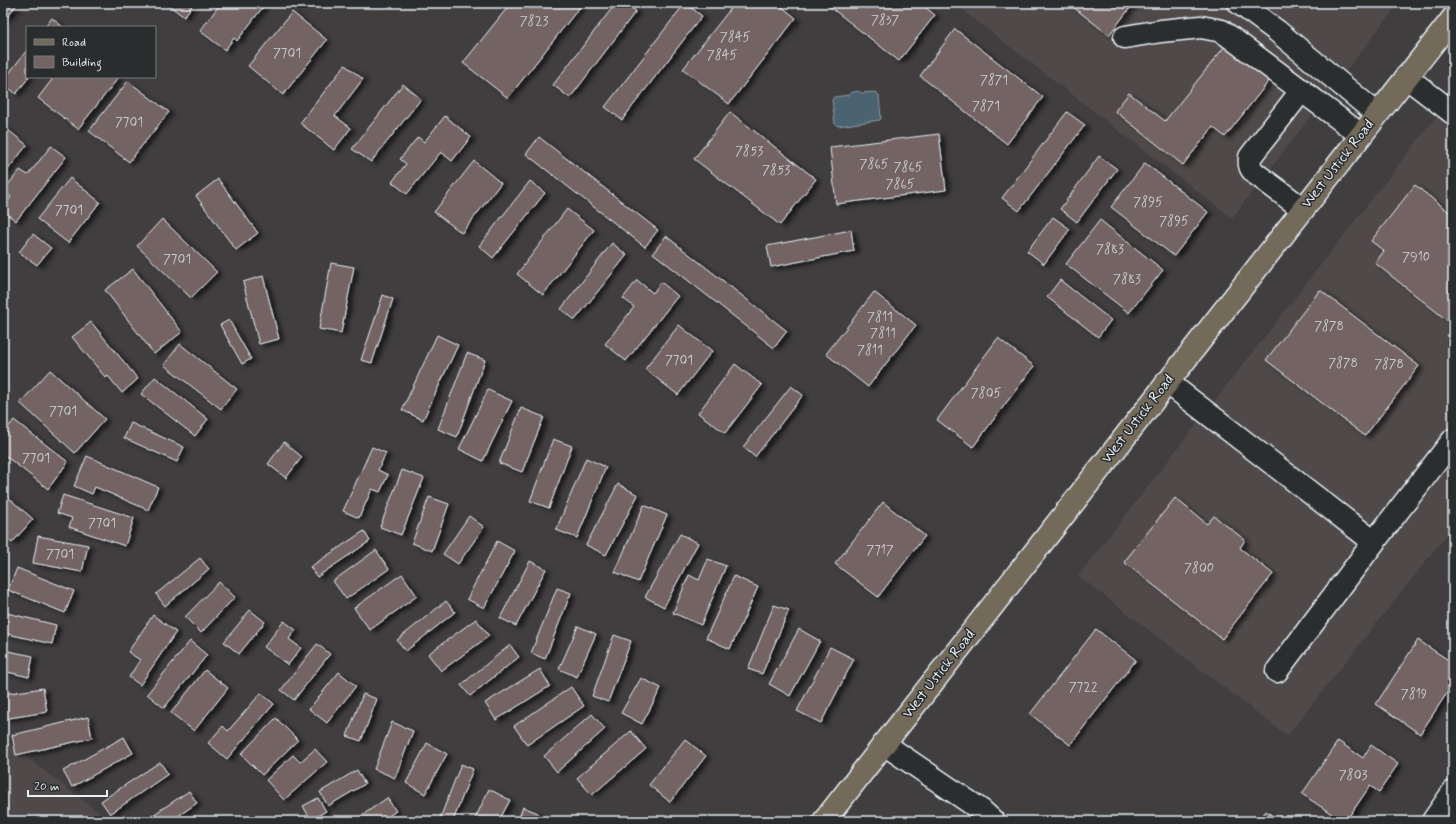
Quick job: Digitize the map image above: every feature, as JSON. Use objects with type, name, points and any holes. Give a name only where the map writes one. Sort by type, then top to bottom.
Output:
[{"type":"main road","name":"West Ustick Road","points":[[824,821],[1453,18]]},
{"type":"street","points":[[1239,3],[1278,31],[1377,114]]},
{"type":"street","points":[[1125,37],[1161,31],[1201,27],[1222,30],[1361,135]]},
{"type":"street","points":[[1406,77],[1453,113]]},
{"type":"street","points":[[1302,90],[1250,157],[1249,164],[1251,170],[1303,209]]},
{"type":"street","points":[[1167,382],[1374,542]]},
{"type":"street","points":[[1277,670],[1453,440]]},
{"type":"street","points":[[884,744],[981,810],[993,821]]},
{"type":"street","points":[[1433,821],[1453,792]]},
{"type":"shaded area","points":[[958,3],[1399,3],[1232,218],[956,5]]},
{"type":"shaded area","points":[[1453,95],[1453,527],[1287,736],[1078,576]]},
{"type":"shaded area","points":[[3,739],[110,821],[3,821]]},
{"type":"water","points":[[858,91],[861,93],[875,92],[879,95],[880,120],[838,126],[835,124],[832,100],[834,97],[849,95],[850,93]]},
{"type":"building","points":[[3,3],[18,3],[3,22]]},
{"type":"building","points":[[166,3],[194,3],[184,17]]},
{"type":"building","points":[[221,3],[266,3],[237,41],[234,38],[225,50],[200,31]]},
{"type":"building","points":[[511,3],[583,3],[508,98],[463,63]]},
{"type":"building","points":[[616,3],[625,3],[636,11],[570,98],[553,85]]},
{"type":"building","points":[[685,3],[702,16],[622,120],[605,107]]},
{"type":"building","points":[[735,3],[777,3],[796,18],[729,104],[683,69]]},
{"type":"building","points":[[825,3],[920,3],[935,15],[899,61]]},
{"type":"building","points":[[1068,3],[1134,3],[1109,35]]},
{"type":"building","points":[[292,12],[327,40],[283,95],[248,66]]},
{"type":"building","points":[[52,18],[62,26],[46,26]]},
{"type":"building","points":[[955,29],[1043,97],[1007,144],[920,76]]},
{"type":"building","points":[[1225,46],[1269,81],[1225,137],[1213,127],[1183,165],[1115,111],[1129,93],[1165,121]]},
{"type":"building","points":[[26,51],[26,78],[28,78],[16,94],[3,83]]},
{"type":"building","points":[[345,65],[363,79],[335,116],[351,128],[334,150],[300,123]]},
{"type":"building","points":[[53,78],[118,78],[78,129],[38,98]]},
{"type":"building","points":[[128,81],[169,112],[129,162],[89,131]]},
{"type":"building","points":[[403,84],[421,99],[371,162],[352,149]]},
{"type":"building","points":[[730,112],[816,179],[780,225],[694,159]]},
{"type":"building","points":[[1067,112],[1085,125],[1019,211],[1002,198]]},
{"type":"building","points":[[445,116],[471,137],[452,161],[441,152],[407,194],[392,182],[406,164],[400,159],[418,137],[424,142]]},
{"type":"building","points":[[3,126],[27,145],[3,176]]},
{"type":"building","points":[[939,134],[946,190],[836,204],[830,147]]},
{"type":"building","points":[[539,137],[658,230],[645,247],[526,154]]},
{"type":"building","points":[[51,146],[66,157],[16,221],[3,211],[3,208],[11,197],[3,191],[20,170],[28,175]]},
{"type":"building","points":[[1099,156],[1117,169],[1077,222],[1060,209]]},
{"type":"building","points":[[474,161],[501,183],[462,233],[434,212]]},
{"type":"building","points":[[1145,163],[1208,212],[1174,256],[1111,207]]},
{"type":"building","points":[[70,178],[100,202],[68,243],[37,219]]},
{"type":"building","points":[[218,179],[258,233],[236,250],[196,196]]},
{"type":"building","points":[[530,181],[545,193],[493,258],[479,246]]},
{"type":"building","points":[[1415,185],[1453,215],[1453,316],[1448,321],[1375,263],[1384,251],[1371,241]]},
{"type":"building","points":[[567,209],[594,230],[543,295],[517,274]]},
{"type":"building","points":[[1053,217],[1070,229],[1044,264],[1027,251]]},
{"type":"building","points":[[162,219],[217,272],[191,298],[137,246]]},
{"type":"building","points":[[1100,220],[1163,270],[1129,313],[1066,264]]},
{"type":"building","points":[[851,230],[854,251],[771,267],[767,246]]},
{"type":"building","points":[[33,234],[51,248],[37,265],[19,252]]},
{"type":"building","points":[[666,236],[787,331],[774,348],[653,253]]},
{"type":"building","points":[[612,243],[627,255],[575,320],[561,309]]},
{"type":"building","points":[[331,263],[354,267],[341,333],[319,329]]},
{"type":"building","points":[[133,269],[182,332],[154,354],[105,290]]},
{"type":"building","points":[[263,276],[279,339],[259,344],[243,282]]},
{"type":"building","points":[[637,280],[653,293],[661,282],[678,296],[626,361],[605,344],[634,307],[623,298]]},
{"type":"building","points":[[1060,280],[1111,320],[1098,337],[1047,297]]},
{"type":"building","points":[[1320,290],[1419,366],[1365,436],[1266,360]]},
{"type":"building","points":[[874,292],[916,325],[868,387],[826,354]]},
{"type":"building","points":[[383,295],[393,299],[372,363],[361,360]]},
{"type":"building","points":[[229,320],[251,359],[242,364],[220,325]]},
{"type":"building","points":[[91,322],[138,379],[122,393],[108,376],[106,378],[72,337]]},
{"type":"building","points":[[679,325],[712,351],[678,395],[645,369]]},
{"type":"building","points":[[437,335],[458,345],[423,420],[402,410]]},
{"type":"building","points":[[998,338],[1034,366],[973,447],[937,420]]},
{"type":"building","points":[[180,344],[237,389],[221,409],[164,365]]},
{"type":"building","points":[[467,353],[485,360],[457,437],[438,429]]},
{"type":"building","points":[[735,364],[762,385],[725,433],[698,413]]},
{"type":"building","points":[[50,370],[105,419],[75,453],[20,403]]},
{"type":"building","points":[[155,377],[208,419],[195,436],[141,394]]},
{"type":"building","points":[[791,386],[803,395],[755,457],[743,447]]},
{"type":"building","points":[[488,390],[512,401],[483,461],[459,449]]},
{"type":"building","points":[[521,408],[544,417],[522,472],[499,463]]},
{"type":"building","points":[[14,420],[68,462],[48,489],[3,454],[3,434]]},
{"type":"building","points":[[131,423],[184,447],[177,462],[124,438]]},
{"type":"building","points":[[553,439],[572,446],[549,508],[530,501]]},
{"type":"building","points":[[284,442],[302,457],[286,478],[268,464]]},
{"type":"building","points":[[372,447],[386,453],[378,470],[388,475],[380,492],[372,489],[359,518],[343,511]]},
{"type":"building","points":[[87,456],[158,487],[148,510],[95,487],[92,494],[74,486]]},
{"type":"building","points":[[586,458],[606,467],[577,538],[556,530]]},
{"type":"building","points":[[402,470],[424,478],[401,535],[380,527]]},
{"type":"building","points":[[618,484],[638,495],[606,555],[586,545]]},
{"type":"building","points":[[3,493],[33,519],[12,543],[3,535]]},
{"type":"building","points":[[63,495],[134,518],[125,546],[69,527],[72,518],[57,513]]},
{"type":"building","points":[[429,497],[449,504],[432,551],[412,543]]},
{"type":"building","points":[[1175,498],[1207,524],[1214,516],[1245,540],[1240,548],[1273,574],[1222,639],[1124,562]]},
{"type":"building","points":[[883,502],[925,536],[878,597],[835,564]]},
{"type":"building","points":[[644,505],[667,515],[638,582],[615,572]]},
{"type":"building","points":[[469,516],[484,527],[458,564],[443,554]]},
{"type":"building","points":[[364,531],[370,541],[317,577],[310,567]]},
{"type":"building","points":[[680,534],[698,543],[664,607],[645,597]]},
{"type":"building","points":[[38,536],[88,545],[82,572],[33,563]]},
{"type":"building","points":[[497,541],[515,551],[484,608],[467,599]]},
{"type":"building","points":[[376,550],[389,569],[346,599],[333,581]]},
{"type":"building","points":[[200,558],[209,569],[165,606],[156,594]]},
{"type":"building","points":[[708,559],[726,566],[701,625],[673,613],[689,575],[699,580]]},
{"type":"building","points":[[530,561],[546,569],[516,626],[500,618]]},
{"type":"building","points":[[17,568],[74,591],[65,613],[8,590]]},
{"type":"building","points":[[402,574],[417,596],[370,630],[354,608]]},
{"type":"building","points":[[734,576],[758,587],[730,649],[706,638]]},
{"type":"building","points":[[219,582],[235,597],[201,633],[185,617]]},
{"type":"building","points":[[557,588],[571,593],[545,659],[531,653]]},
{"type":"building","points":[[446,601],[455,612],[406,651],[397,640]]},
{"type":"building","points":[[774,605],[789,610],[762,674],[748,669]]},
{"type":"building","points":[[250,610],[265,622],[239,654],[224,642]]},
{"type":"building","points":[[3,612],[56,625],[52,644],[3,633]]},
{"type":"building","points":[[153,615],[176,632],[140,685],[129,677],[140,660],[128,652]]},
{"type":"building","points":[[476,619],[489,636],[441,671],[428,654]]},
{"type":"building","points":[[284,621],[296,630],[289,639],[301,648],[288,665],[264,647]]},
{"type":"building","points":[[578,626],[596,634],[577,677],[559,669]]},
{"type":"building","points":[[799,629],[820,641],[790,696],[769,684]]},
{"type":"building","points":[[1096,629],[1136,660],[1070,745],[1030,714]]},
{"type":"building","points":[[614,635],[631,641],[608,702],[592,696]]},
{"type":"building","points":[[1418,640],[1453,663],[1453,684],[1420,734],[1376,704]]},
{"type":"building","points":[[190,641],[207,655],[164,708],[147,694]]},
{"type":"building","points":[[317,644],[330,654],[294,700],[281,690]]},
{"type":"building","points":[[510,645],[519,657],[470,696],[461,685]]},
{"type":"building","points":[[830,647],[854,659],[821,723],[797,711]]},
{"type":"building","points":[[3,650],[33,656],[29,677],[3,671]]},
{"type":"building","points":[[540,669],[550,686],[496,720],[485,703]]},
{"type":"building","points":[[205,670],[228,688],[194,731],[171,713]]},
{"type":"building","points":[[339,672],[356,686],[327,723],[309,709]]},
{"type":"building","points":[[641,678],[661,688],[642,724],[621,713]]},
{"type":"building","points":[[571,687],[584,706],[527,745],[514,726]]},
{"type":"building","points":[[43,688],[47,712],[3,719],[3,694]]},
{"type":"building","points":[[261,693],[274,704],[227,759],[208,743],[223,726],[228,731]]},
{"type":"building","points":[[363,694],[377,699],[361,741],[347,736]]},
{"type":"building","points":[[592,714],[605,729],[557,772],[544,756]]},
{"type":"building","points":[[88,717],[92,738],[16,755],[12,735]]},
{"type":"building","points":[[276,718],[298,740],[262,775],[241,754]]},
{"type":"building","points":[[392,722],[413,731],[395,778],[374,769]]},
{"type":"building","points":[[631,731],[646,749],[592,795],[577,778]]},
{"type":"building","points":[[124,737],[133,753],[72,787],[63,771]]},
{"type":"building","points":[[685,739],[706,756],[670,802],[649,785]]},
{"type":"building","points":[[1338,741],[1363,758],[1371,745],[1398,764],[1379,792],[1370,786],[1346,821],[1342,821],[1302,794]]},
{"type":"building","points":[[427,743],[447,754],[425,794],[406,783]]},
{"type":"building","points":[[315,749],[327,762],[284,800],[266,780],[293,755],[300,762]]},
{"type":"building","points":[[160,762],[168,774],[110,814],[101,801]]},
{"type":"building","points":[[461,764],[473,769],[453,821],[439,821]]},
{"type":"building","points":[[357,770],[365,784],[328,806],[320,792]]},
{"type":"building","points":[[489,789],[510,800],[499,821],[474,821]]},
{"type":"building","points":[[189,791],[197,803],[171,821],[144,821]]},
{"type":"building","points":[[318,798],[326,811],[311,820],[303,806]]},
{"type":"building","points":[[387,798],[396,811],[382,821],[354,821]]},
{"type":"building","points":[[523,807],[538,813],[535,821],[518,821]]},
{"type":"building","points":[[1266,811],[1280,821],[1258,821]]}]
